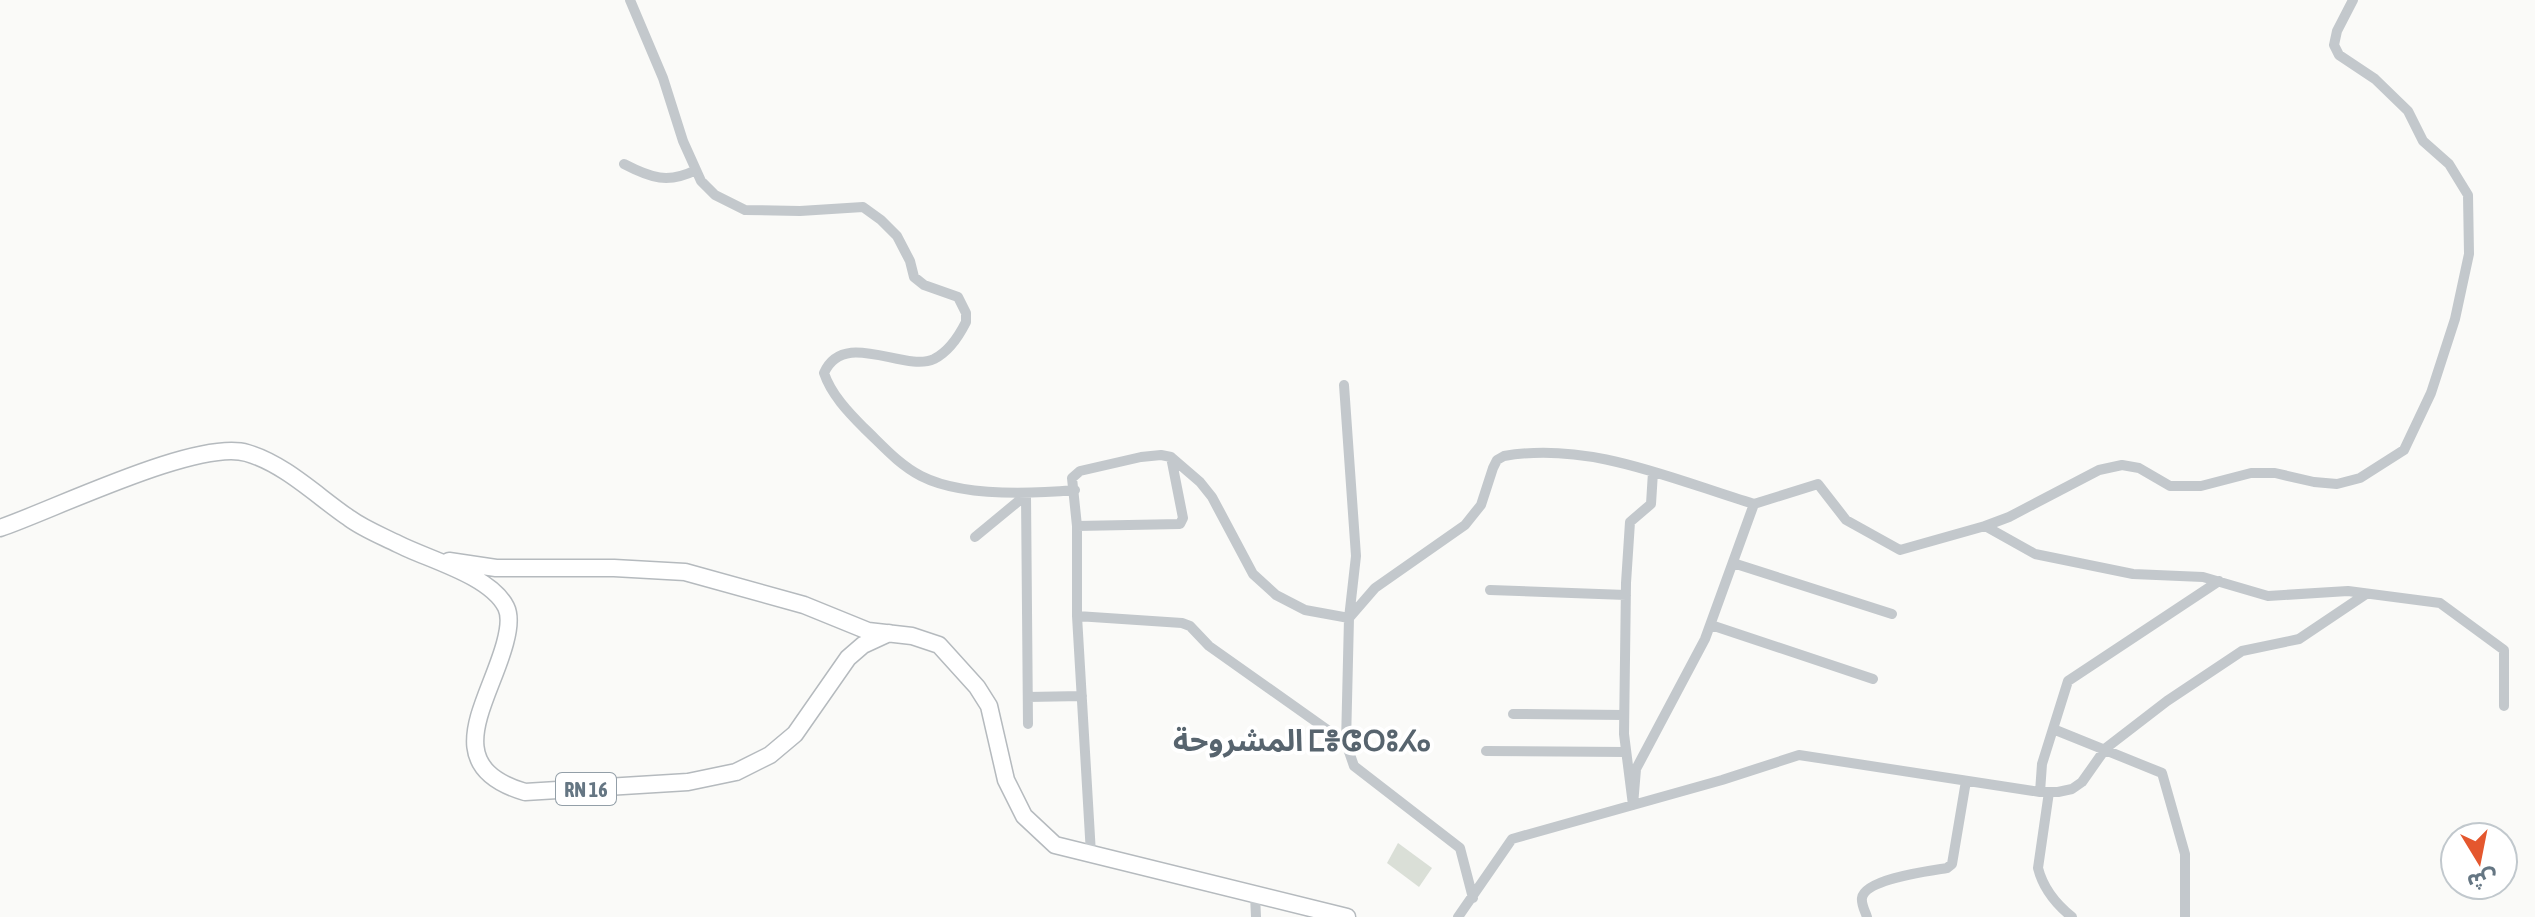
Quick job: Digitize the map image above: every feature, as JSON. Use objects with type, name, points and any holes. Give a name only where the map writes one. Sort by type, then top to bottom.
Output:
[{"type":"main road","name":"RN 16","points":[[0,528],[183,458],[219,450],[246,452],[276,467],[353,521],[403,547],[439,560],[499,597],[508,610],[508,630],[476,727],[474,746],[479,763],[488,776],[502,786],[525,792],[688,782],[736,772],[770,755],[795,734],[848,658],[863,645],[889,633]]},
{"type":"main road","name":"RN 16","points":[[439,560],[496,568],[614,568],[685,572],[804,605],[868,631],[912,636],[939,645],[977,687],[989,706],[1006,780],[1024,816],[1055,845],[1321,914],[1347,917]]},
{"type":"street","points":[[630,0],[663,78],[683,141],[701,181],[715,195],[745,210],[863,207],[897,236],[910,261],[914,277],[924,285],[958,297],[966,313],[966,322],[944,353],[931,361],[919,362],[867,352],[837,358],[828,365],[824,373],[829,386],[856,419],[899,462],[923,477],[968,489],[1026,495],[1075,490]]},
{"type":"street","points":[[1349,618],[1375,588],[1465,525],[1481,505],[1497,460],[1504,456],[1584,454],[1754,504],[1818,484],[1846,520],[1900,550],[2009,517],[2099,470],[2122,465],[2139,468],[2151,478],[2170,486],[2201,486],[2251,473],[2275,473],[2337,484],[2360,478],[2404,450],[2431,393],[2455,319],[2469,254],[2468,195],[2449,164],[2423,141],[2408,111],[2375,79],[2339,55],[2334,45],[2337,31],[2353,0]]},
{"type":"street","points":[[624,164],[670,180],[696,170]]},
{"type":"street","points":[[1344,385],[1356,556],[1349,618],[1346,743],[1354,766],[1460,848],[1473,898]]},
{"type":"street","points":[[1091,854],[1077,616],[1077,526],[1072,478],[1080,471],[1141,457],[1171,457],[1212,497],[1253,574],[1276,595],[1305,610],[1349,618]]},
{"type":"street","points":[[1077,526],[1180,524],[1183,518],[1171,457]]},
{"type":"street","points":[[1633,805],[1624,715],[1630,522],[1651,504],[1653,472]]},
{"type":"street","points":[[975,537],[1026,495]]},
{"type":"street","points":[[1026,495],[1028,724]]},
{"type":"street","points":[[1633,805],[1636,769],[1711,625],[1754,504]]},
{"type":"street","points":[[1985,526],[2035,554],[2133,574],[2203,577],[2268,596],[2348,591],[2440,603],[2504,650],[2504,706]]},
{"type":"street","points":[[1733,563],[1892,614]]},
{"type":"street","points":[[2072,917],[2060,907],[2041,879],[2038,868],[2044,792],[2042,764],[2068,681],[2219,581]]},
{"type":"street","points":[[1490,590],[1626,595]]},
{"type":"street","points":[[1458,917],[1512,839],[1799,755],[2044,792],[2072,789],[2082,782],[2106,748],[2167,701],[2242,651],[2299,639],[2366,594]]},
{"type":"street","points":[[1077,616],[1190,626],[1209,646],[1346,743]]},
{"type":"street","points":[[1711,625],[1873,679]]},
{"type":"street","points":[[1028,697],[1082,696]]},
{"type":"street","points":[[1513,714],[1624,715]]},
{"type":"street","points":[[2053,729],[2162,773],[2185,854],[2185,917]]},
{"type":"street","points":[[1486,751],[1626,752]]},
{"type":"street","points":[[1867,917],[1861,902],[1862,895],[1872,886],[1947,868],[1952,864],[1966,781]]},
{"type":"street","points":[[1255,895],[1256,917]]},
{"type":"shaded area","points":[[1398,843],[1432,868],[1419,887],[1387,863]]},
{"type":"district","name":"المشروحة ⵎⴻⵛⵔⵓⵃⴰ","points":[[1302,740]]}]
